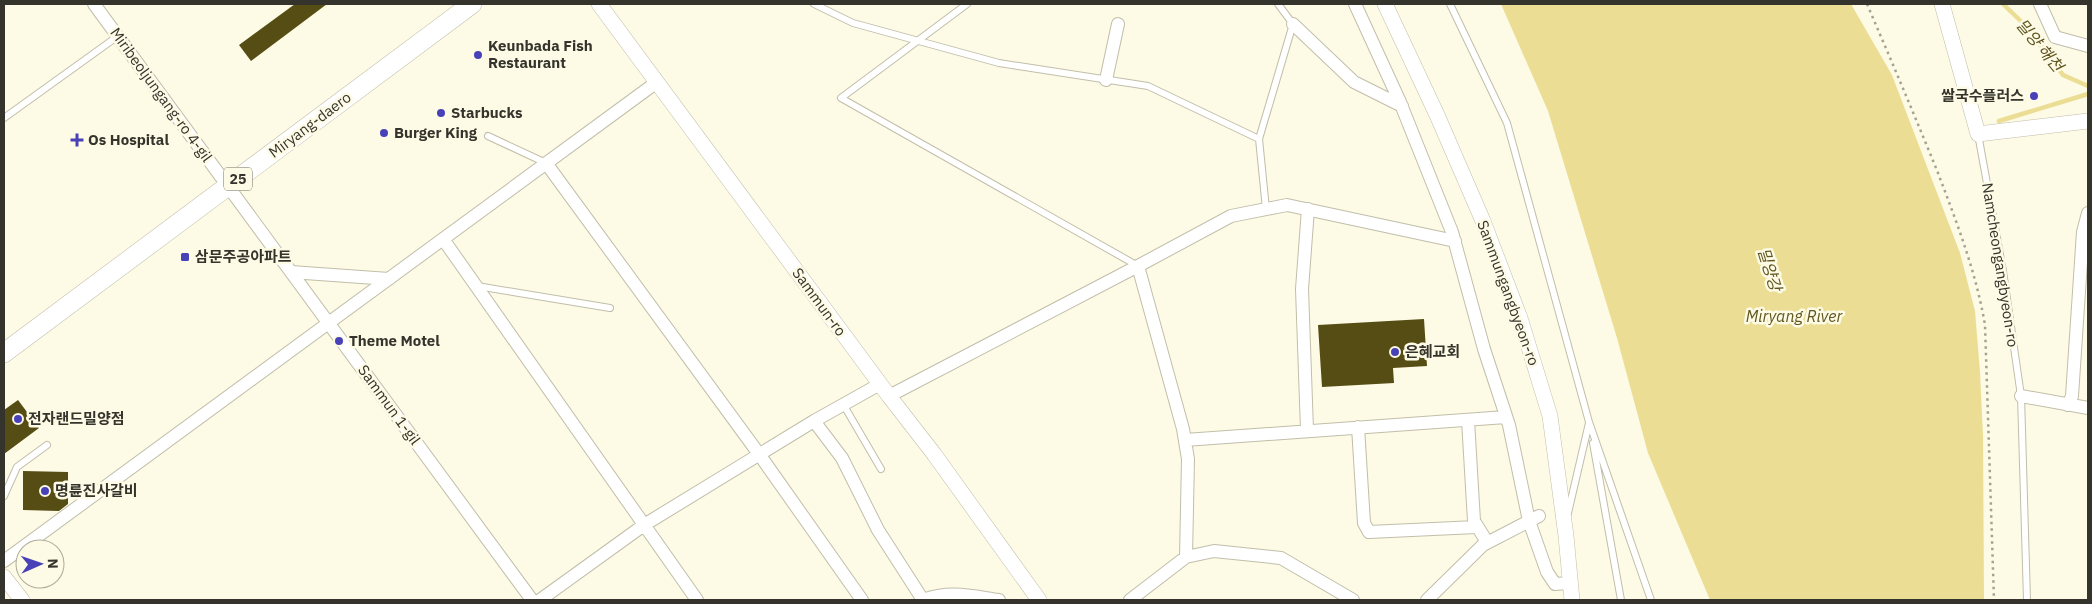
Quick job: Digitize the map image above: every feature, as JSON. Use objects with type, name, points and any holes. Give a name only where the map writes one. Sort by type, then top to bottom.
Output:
[{"type":"main road","name":"Miryang-daero","points":[[4,353],[472,4]]},
{"type":"street","name":"Miribeoljungang-ro 4-gil","points":[[94,4],[228,186]]},
{"type":"street","name":"Sammun-ro","points":[[599,4],[884,390],[934,454],[1038,600]]},
{"type":"street","points":[[1355,4],[1402,106],[1455,241],[1484,350],[1506,417],[1547,572],[1555,584],[1570,583]]},
{"type":"street","name":"Sammungangbyeon-ro","points":[[1385,4],[1437,115],[1483,221],[1520,318],[1550,416],[1565,528],[1572,600]]},
{"type":"street","name":"Namcheongangbyeon-ro","points":[[1942,4],[1978,134]]},
{"type":"street","points":[[2040,4],[2055,36],[2088,46]]},
{"type":"street","points":[[1106,80],[1118,24]]},
{"type":"street","points":[[1293,24],[1354,82],[1402,106]]},
{"type":"street","points":[[4,562],[657,82]]},
{"type":"street","points":[[1978,134],[2088,121]]},
{"type":"street","points":[[546,163],[862,600]]},
{"type":"street","name":"Sammun 1-gil","points":[[228,186],[532,600]]},
{"type":"street","points":[[540,600],[644,525],[814,420],[844,404],[884,390],[1138,266],[1231,216],[1287,205],[1455,241]]},
{"type":"street","points":[[1307,430],[1302,289],[1308,209]]},
{"type":"street","points":[[2068,405],[2072,396],[2084,232],[2088,214]]},
{"type":"street","points":[[443,239],[697,600]]},
{"type":"street","points":[[1138,266],[1185,440],[1188,458],[1186,557]]},
{"type":"street","points":[[291,272],[389,279]]},
{"type":"street","points":[[2021,396],[2088,408]]},
{"type":"street","points":[[1185,440],[1506,417]]},
{"type":"street","points":[[814,420],[842,458],[878,530],[923,600],[940,595],[971,594],[999,600]]},
{"type":"street","points":[[1468,420],[1470,480],[1474,520],[1476,527],[1487,542]]},
{"type":"street","points":[[1358,427],[1364,523],[1369,532],[1476,527]]},
{"type":"street","points":[[1427,600],[1487,542],[1534,519]]},
{"type":"street","points":[[1130,600],[1186,557],[1214,551],[1281,558],[1353,600]]},
{"type":"street","points":[[4,577],[22,600]]},
{"type":"lane","points":[[814,4],[853,23],[999,63],[1148,86],[1259,139]]},
{"type":"lane","points":[[967,4],[841,98],[1138,266]]},
{"type":"lane","points":[[1266,209],[1259,139],[1293,24],[1278,4]]},
{"type":"lane","points":[[1450,4],[1506,123],[1589,422],[1651,600]]},
{"type":"lane","points":[[4,118],[118,36]]},
{"type":"lane","name":"Namcheongangbyeon-ro","points":[[1978,134],[2003,271],[2021,396],[2027,600]]},
{"type":"lane","points":[[488,136],[546,163]]},
{"type":"lane","points":[[476,285],[610,308]]},
{"type":"lane","points":[[844,404],[881,469]]},
{"type":"lane","points":[[1565,528],[1589,422]]},
{"type":"lane","points":[[1589,422],[1621,600]]},
{"type":"lane","points":[[4,496],[17,467],[47,445]]},
{"type":"path","points":[[1867,4],[1909,99],[1960,229],[1980,295],[1985,325],[1994,600]]},
{"type":"water","name":"Miryang River","points":[[1501,4],[1851,4],[1892,75],[1960,253],[1975,311],[1983,436],[1984,600],[1710,600],[1648,453],[1617,338],[1548,111]]},
{"type":"building","points":[[295,4],[327,4],[251,61],[239,45]]},
{"type":"building","points":[[1424,319],[1427,366],[1393,368],[1394,383],[1322,387],[1318,325]]},
{"type":"building","name":"전자랜드밀양점","points":[[18,400],[39,428],[4,454],[4,410]]},
{"type":"building","name":"명륜진사갈비","points":[[23,471],[68,472],[68,504],[59,511],[23,510]]},
{"type":"waterway","name":"밀양 해천","points":[[2003,4],[2027,27],[2063,75],[2088,86]]},
{"type":"waterway","name":"밀양 해천","points":[[1999,121],[2088,94]]},
{"type":"place","name":"Keunbada Fish Restaurant","points":[[478,55]]},
{"type":"place","name":"쌀국수플러스","points":[[2034,96]]},
{"type":"place","name":"Starbucks","points":[[441,113]]},
{"type":"place","name":"Burger King","points":[[384,133]]},
{"type":"place","name":"Os Hospital","points":[[77,140]]},
{"type":"place","name":"삼문주공아파트","points":[[185,257]]},
{"type":"place","name":"Theme Motel","points":[[339,341]]},
{"type":"place","name":"은혜교회","points":[[1395,352]]},
{"type":"place","name":"전자랜드밀양점","points":[[18,419]]},
{"type":"place","name":"명륜진사갈비","points":[[45,491]]},
{"type":"water label","name":"밀양강","points":[[1770,269]]}]
